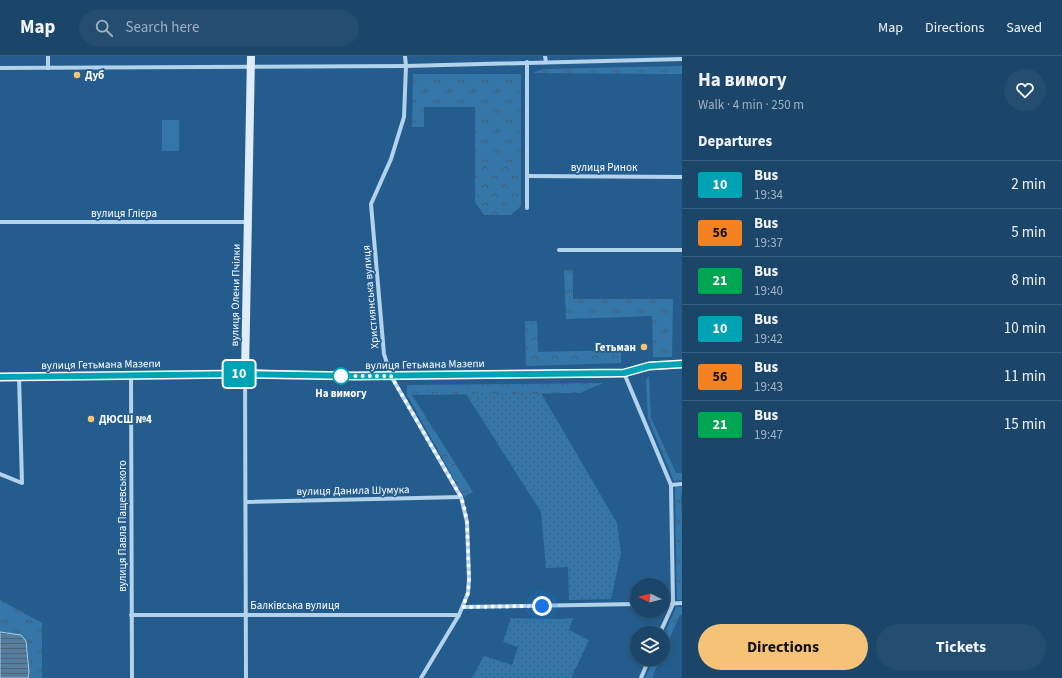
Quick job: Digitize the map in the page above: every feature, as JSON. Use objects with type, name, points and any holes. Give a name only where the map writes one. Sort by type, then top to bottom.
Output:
[{"type":"street","points":[[48,56],[48,68]]},
{"type":"street","name":"вулиця Олени Пчілки","points":[[246,678],[245,374],[251,56]]},
{"type":"street","name":"Християнська вулиця","points":[[404,56],[406,66],[404,117],[392,159],[371,204],[384,354],[391,376],[461,497],[467,522],[469,579],[468,593],[463,607],[421,678]]},
{"type":"street","points":[[545,56],[546,62]]},
{"type":"street","points":[[0,68],[251,68],[682,60]]},
{"type":"street","points":[[527,62],[527,208]]},
{"type":"street","name":"вулиця Ринок","points":[[527,176],[682,177]]},
{"type":"street","name":"вулиця Глієра","points":[[0,222],[247,222]]},
{"type":"street","points":[[559,250],[682,250]]},
{"type":"street","name":"вулиця Гетьмана Мазепи","points":[[0,377],[245,374],[391,376],[624,373],[649,366],[682,364]]},
{"type":"street","points":[[624,373],[671,485],[673,604],[663,626]]},
{"type":"street","name":"вулиця Павла Пащевського","points":[[131,375],[132,678]]},
{"type":"street","points":[[0,474],[22,483],[19,376]]},
{"type":"street","points":[[671,485],[682,484]]},
{"type":"street","name":"вулиця Данила Шумука","points":[[246,502],[461,497]]},
{"type":"street","points":[[673,604],[682,603]]},
{"type":"street","points":[[463,607],[630,604]]},
{"type":"street","name":"Балківська вулиця","points":[[131,615],[459,615]]},
{"type":"street","points":[[641,678],[646,666]]},
{"type":"green space","points":[[682,66],[682,74],[533,73],[543,69]]},
{"type":"green space","points":[[413,74],[521,74],[521,162],[475,162],[475,107],[424,107],[424,127],[412,127]]},
{"type":"green space","points":[[162,120],[179,120],[179,151],[162,151]]},
{"type":"green space","points":[[475,162],[521,162],[521,206],[511,215],[484,215],[475,202]]},
{"type":"green space","points":[[564,270],[573,270],[573,299],[673,299],[672,357],[653,357],[652,316],[566,319]]},
{"type":"green space","points":[[525,321],[537,321],[538,352],[621,350],[621,363],[526,366]]},
{"type":"green space","points":[[649,376],[651,418],[676,473],[682,473],[682,481],[674,481],[648,418],[646,380]]},
{"type":"green space","points":[[603,383],[580,393],[412,395],[473,492],[464,497],[407,395],[407,385]]},
{"type":"green space","points":[[541,393],[617,523],[621,553],[611,599],[569,600],[568,567],[546,568],[541,512],[466,394]]},
{"type":"green space","points":[[675,487],[682,487],[682,600],[677,600]]},
{"type":"green space","points":[[0,600],[42,623],[42,678],[28,678],[28,656],[24,639],[16,634],[0,632]]},
{"type":"green space","points":[[676,607],[682,607],[682,615],[680,615],[670,637],[670,626],[668,626]]},
{"type":"green space","points":[[511,618],[573,618],[569,630],[589,640],[571,678],[472,678],[484,656],[512,665],[518,647],[503,642]]},
{"type":"green space","points":[[651,666],[657,666],[652,678],[645,678]]},
{"type":"shaded area","points":[[0,632],[21,635],[26,641],[29,672],[28,678],[0,678]]},
{"type":"bus line","name":"10","points":[[0,377],[245,374],[391,376],[520,373],[624,373],[649,366],[682,364]]},
{"type":"place","name":"Дуб","points":[[77,75]]},
{"type":"place","name":"Гетьман","points":[[644,347]]},
{"type":"place","name":"На вимогу","points":[[341,376]]},
{"type":"place","name":"ДЮСШ №4","points":[[91,419]]},
{"type":"route","points":[[341,376],[391,376],[461,497],[467,522],[469,579],[468,593],[463,607],[542,606]]}]
